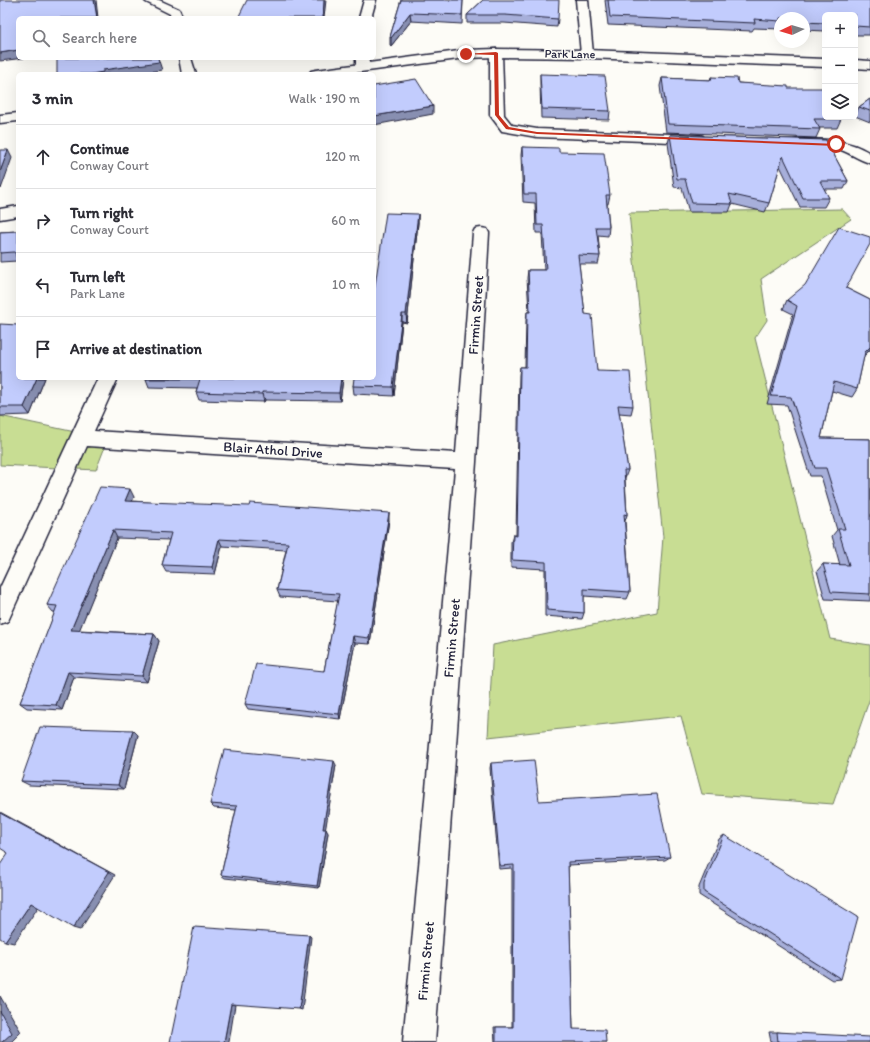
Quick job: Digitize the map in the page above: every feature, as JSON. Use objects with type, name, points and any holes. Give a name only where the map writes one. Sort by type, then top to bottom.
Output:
[{"type":"street","points":[[150,0],[175,12],[176,16]]},
{"type":"street","points":[[366,16],[370,0]]},
{"type":"street","points":[[582,0],[587,54]]},
{"type":"street","points":[[496,53],[497,115],[508,128],[537,133],[710,140]]},
{"type":"street","name":"Park Lane","points":[[325,72],[363,63],[466,54],[496,53],[587,54],[822,63]]},
{"type":"street","points":[[186,60],[188,72]]},
{"type":"street","points":[[858,64],[870,65]]},
{"type":"street","points":[[0,120],[16,117]]},
{"type":"street","points":[[789,143],[836,144],[863,151]]},
{"type":"street","points":[[0,214],[16,211]]},
{"type":"street","name":"Firmin Street","points":[[419,1042],[466,462],[481,233]]},
{"type":"street","points":[[0,613],[107,380]]},
{"type":"street","name":"Blair Athol Drive","points":[[81,438],[466,462]]},
{"type":"green space","points":[[842,209],[851,219],[761,279],[767,320],[755,338],[830,639],[870,645],[870,698],[833,804],[702,794],[681,716],[488,737],[493,645],[657,612],[663,537],[629,213]]},
{"type":"green space","points":[[0,416],[108,439],[96,470],[0,465]]},
{"type":"building","points":[[0,0],[94,0],[97,16],[16,16],[16,50],[0,53]]},
{"type":"building","points":[[247,0],[324,0],[323,16],[239,16]]},
{"type":"building","points":[[401,0],[463,0],[462,15],[410,13],[391,38],[390,37]]},
{"type":"building","points":[[483,0],[559,0],[558,19],[505,15],[467,15]]},
{"type":"building","points":[[608,0],[870,0],[870,27],[858,26],[858,12],[822,12],[822,23],[810,22],[810,12],[774,12],[774,21],[754,19],[755,23],[610,17]]},
{"type":"building","points":[[57,60],[158,60],[159,62],[103,70],[103,72],[57,72]]},
{"type":"building","points":[[540,74],[605,76],[610,111],[542,109]]},
{"type":"building","points":[[711,77],[737,78],[738,83],[788,86],[788,88],[822,88],[822,119],[814,119],[820,129],[668,124],[662,78],[712,80]]},
{"type":"building","points":[[416,79],[433,106],[376,116],[376,86]]},
{"type":"building","points":[[870,99],[870,111],[859,107]]},
{"type":"building","points":[[670,135],[826,140],[848,181],[820,181],[829,198],[803,198],[783,156],[769,203],[729,194],[732,204],[692,203],[685,179],[677,179]]},
{"type":"building","points":[[522,147],[559,148],[559,152],[604,153],[610,195],[606,195],[609,227],[596,227],[600,256],[578,255],[585,314],[592,315],[597,371],[630,372],[633,406],[618,405],[628,470],[624,470],[627,515],[624,514],[630,592],[584,589],[584,613],[547,610],[546,562],[512,560],[513,535],[517,536],[520,367],[526,367],[527,312],[530,312],[528,270],[546,270],[543,225],[537,225],[536,194],[524,194]]},
{"type":"building","points":[[0,150],[8,150],[0,172]]},
{"type":"building","points":[[386,213],[418,214],[406,314],[402,314],[393,387],[353,386],[354,380],[376,380],[376,279]]},
{"type":"building","points":[[839,227],[870,237],[870,244],[846,288],[870,300],[870,347],[865,352],[857,389],[834,382],[821,438],[870,439],[870,594],[831,592],[823,564],[849,565],[838,529],[845,529],[826,468],[815,468],[791,397],[771,396],[797,306],[787,300],[805,285]]},
{"type":"building","points":[[16,231],[16,257],[15,252],[0,253],[0,232]]},
{"type":"building","points":[[0,324],[16,325],[16,380],[36,380],[24,407],[0,407]]},
{"type":"building","points":[[200,380],[341,380],[339,393],[262,392],[262,394],[196,392]]},
{"type":"building","points":[[100,487],[130,489],[125,501],[249,506],[250,503],[389,513],[369,638],[353,636],[339,714],[245,704],[256,664],[324,671],[339,594],[277,590],[288,543],[219,539],[212,567],[162,565],[171,533],[113,530],[71,630],[154,634],[142,676],[68,672],[56,705],[20,703],[57,606],[47,605]]},
{"type":"building","points":[[40,727],[133,730],[118,785],[21,781]]},
{"type":"building","points":[[224,750],[334,761],[323,829],[326,829],[317,886],[221,875],[237,806],[210,804]]},
{"type":"building","points":[[534,760],[539,801],[657,794],[670,857],[568,862],[573,1029],[605,1030],[606,1042],[496,1042],[496,1027],[513,1027],[514,865],[500,866],[491,763]]},
{"type":"building","points":[[0,813],[109,872],[73,928],[31,903],[5,941],[0,938],[0,865],[8,853],[0,848]]},
{"type":"building","points":[[724,835],[858,917],[841,979],[704,892],[704,884]]},
{"type":"building","points":[[194,927],[309,935],[299,1009],[231,1004],[224,1042],[170,1042]]},
{"type":"building","points":[[0,1011],[12,1033],[2,1042],[0,1042]]},
{"type":"building","points":[[777,1032],[870,1037],[870,1042],[778,1042]]},
{"type":"route","points":[[466,54],[496,53],[497,115],[508,128],[537,133],[836,144]]}]
